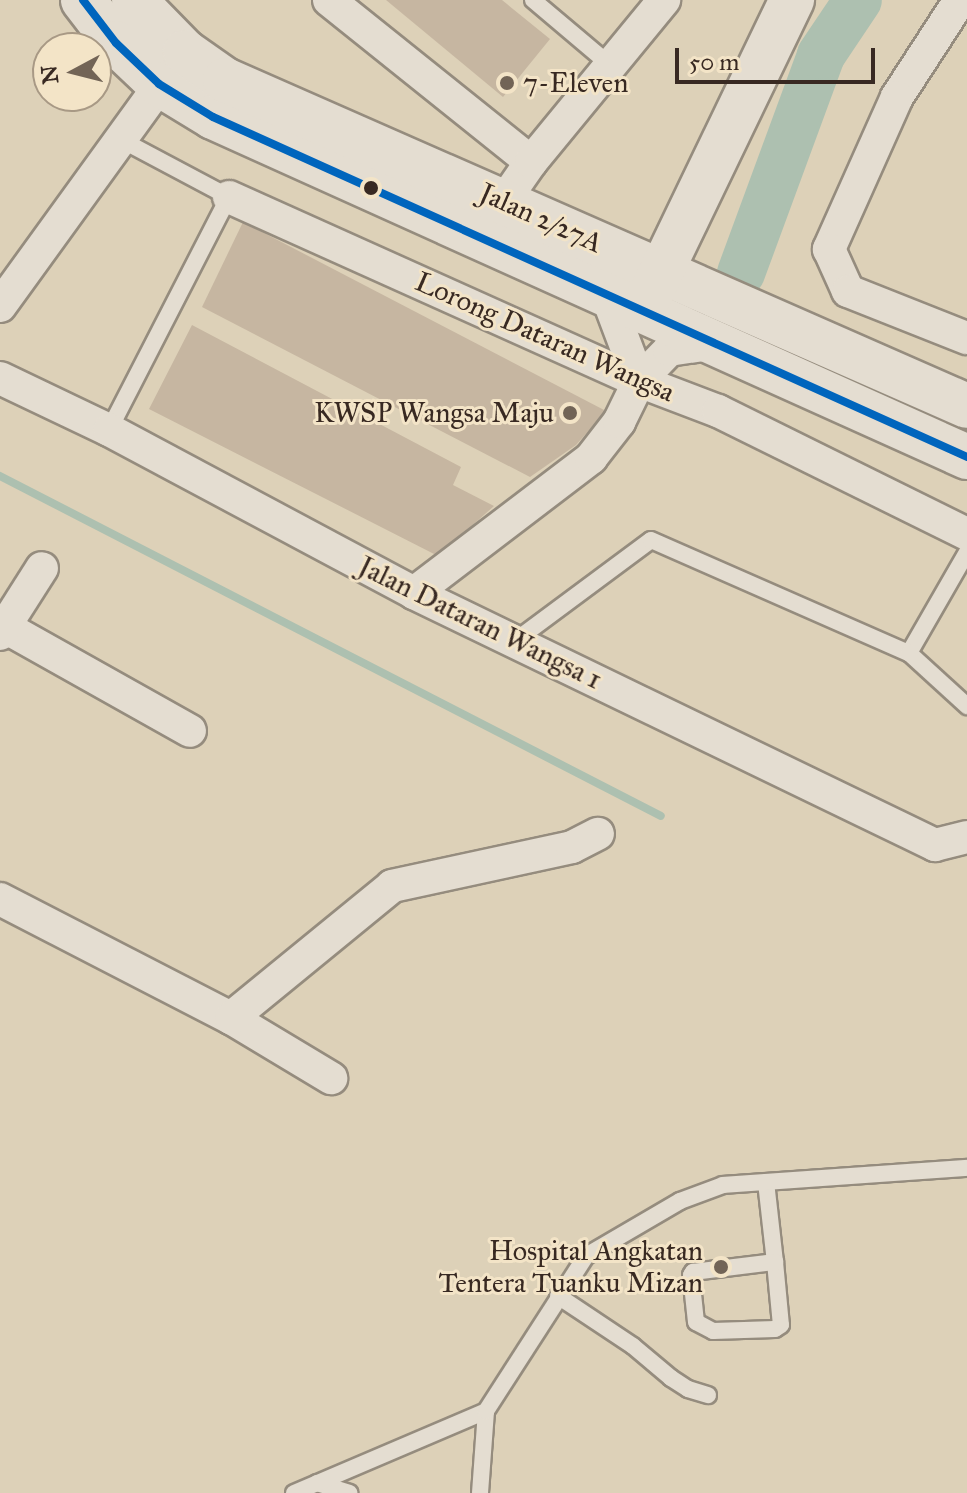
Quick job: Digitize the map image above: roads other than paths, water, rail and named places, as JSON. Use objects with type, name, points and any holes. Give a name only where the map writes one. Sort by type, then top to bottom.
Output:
[{"type":"main road","name":"Jalan 2/27A","points":[[83,0],[116,43],[172,68],[225,80],[967,406]]},
{"type":"main road","name":"Jalan 2/27A","points":[[134,0],[172,68],[213,117],[284,152],[958,453]]},
{"type":"main road","points":[[625,303],[659,270],[792,0]]},
{"type":"street","points":[[329,0],[531,162]]},
{"type":"street","points":[[504,201],[531,162],[664,0]]},
{"type":"street","points":[[960,0],[897,97],[829,249],[848,291],[967,338]]},
{"type":"street","points":[[0,306],[172,68]]},
{"type":"street","name":"Lorong Dataran Wangsa","points":[[229,197],[639,381],[718,411],[967,534]]},
{"type":"street","points":[[625,303],[639,381]]},
{"type":"street","points":[[414,593],[591,458],[619,422],[639,381],[669,350],[716,343]]},
{"type":"street","name":"Jalan Dataran Wangsa 1","points":[[0,378],[109,430],[414,593],[935,845],[967,837]]},
{"type":"street","points":[[958,453],[967,406]]},
{"type":"street","points":[[42,568],[2,630],[190,731]]},
{"type":"street","points":[[231,1018],[392,886],[572,847],[598,834]]},
{"type":"street","points":[[0,899],[231,1018],[331,1078]]},
{"type":"lane","points":[[533,0],[610,65]]},
{"type":"lane","name":"Lorong Dataran Wangsa","points":[[122,140],[229,197]]},
{"type":"lane","points":[[109,430],[229,197]]},
{"type":"lane","points":[[515,641],[651,540],[909,653],[967,706]]},
{"type":"lane","points":[[909,653],[967,552]]},
{"type":"lane","points":[[480,1493],[486,1411],[586,1256],[680,1201],[723,1185],[967,1168]]},
{"type":"lane","points":[[766,1182],[775,1262],[781,1325],[775,1329],[713,1331],[696,1322],[693,1272],[775,1262]]},
{"type":"lane","points":[[558,1296],[633,1346],[671,1378],[688,1389],[708,1395]]},
{"type":"lane","points":[[294,1493],[486,1411]]},
{"type":"lane","points":[[317,1483],[350,1493]]},
{"type":"waterway","points":[[741,273],[821,55],[858,0]]},
{"type":"waterway","points":[[0,476],[661,816]]},
{"type":"place","name":"7-Eleven","points":[[507,83]]},
{"type":"place","name":"KWSP Wangsa Maju","points":[[570,413]]},
{"type":"place","name":"Hospital Angkatan Tentera Tuanku Mizan","points":[[721,1267]]}]
